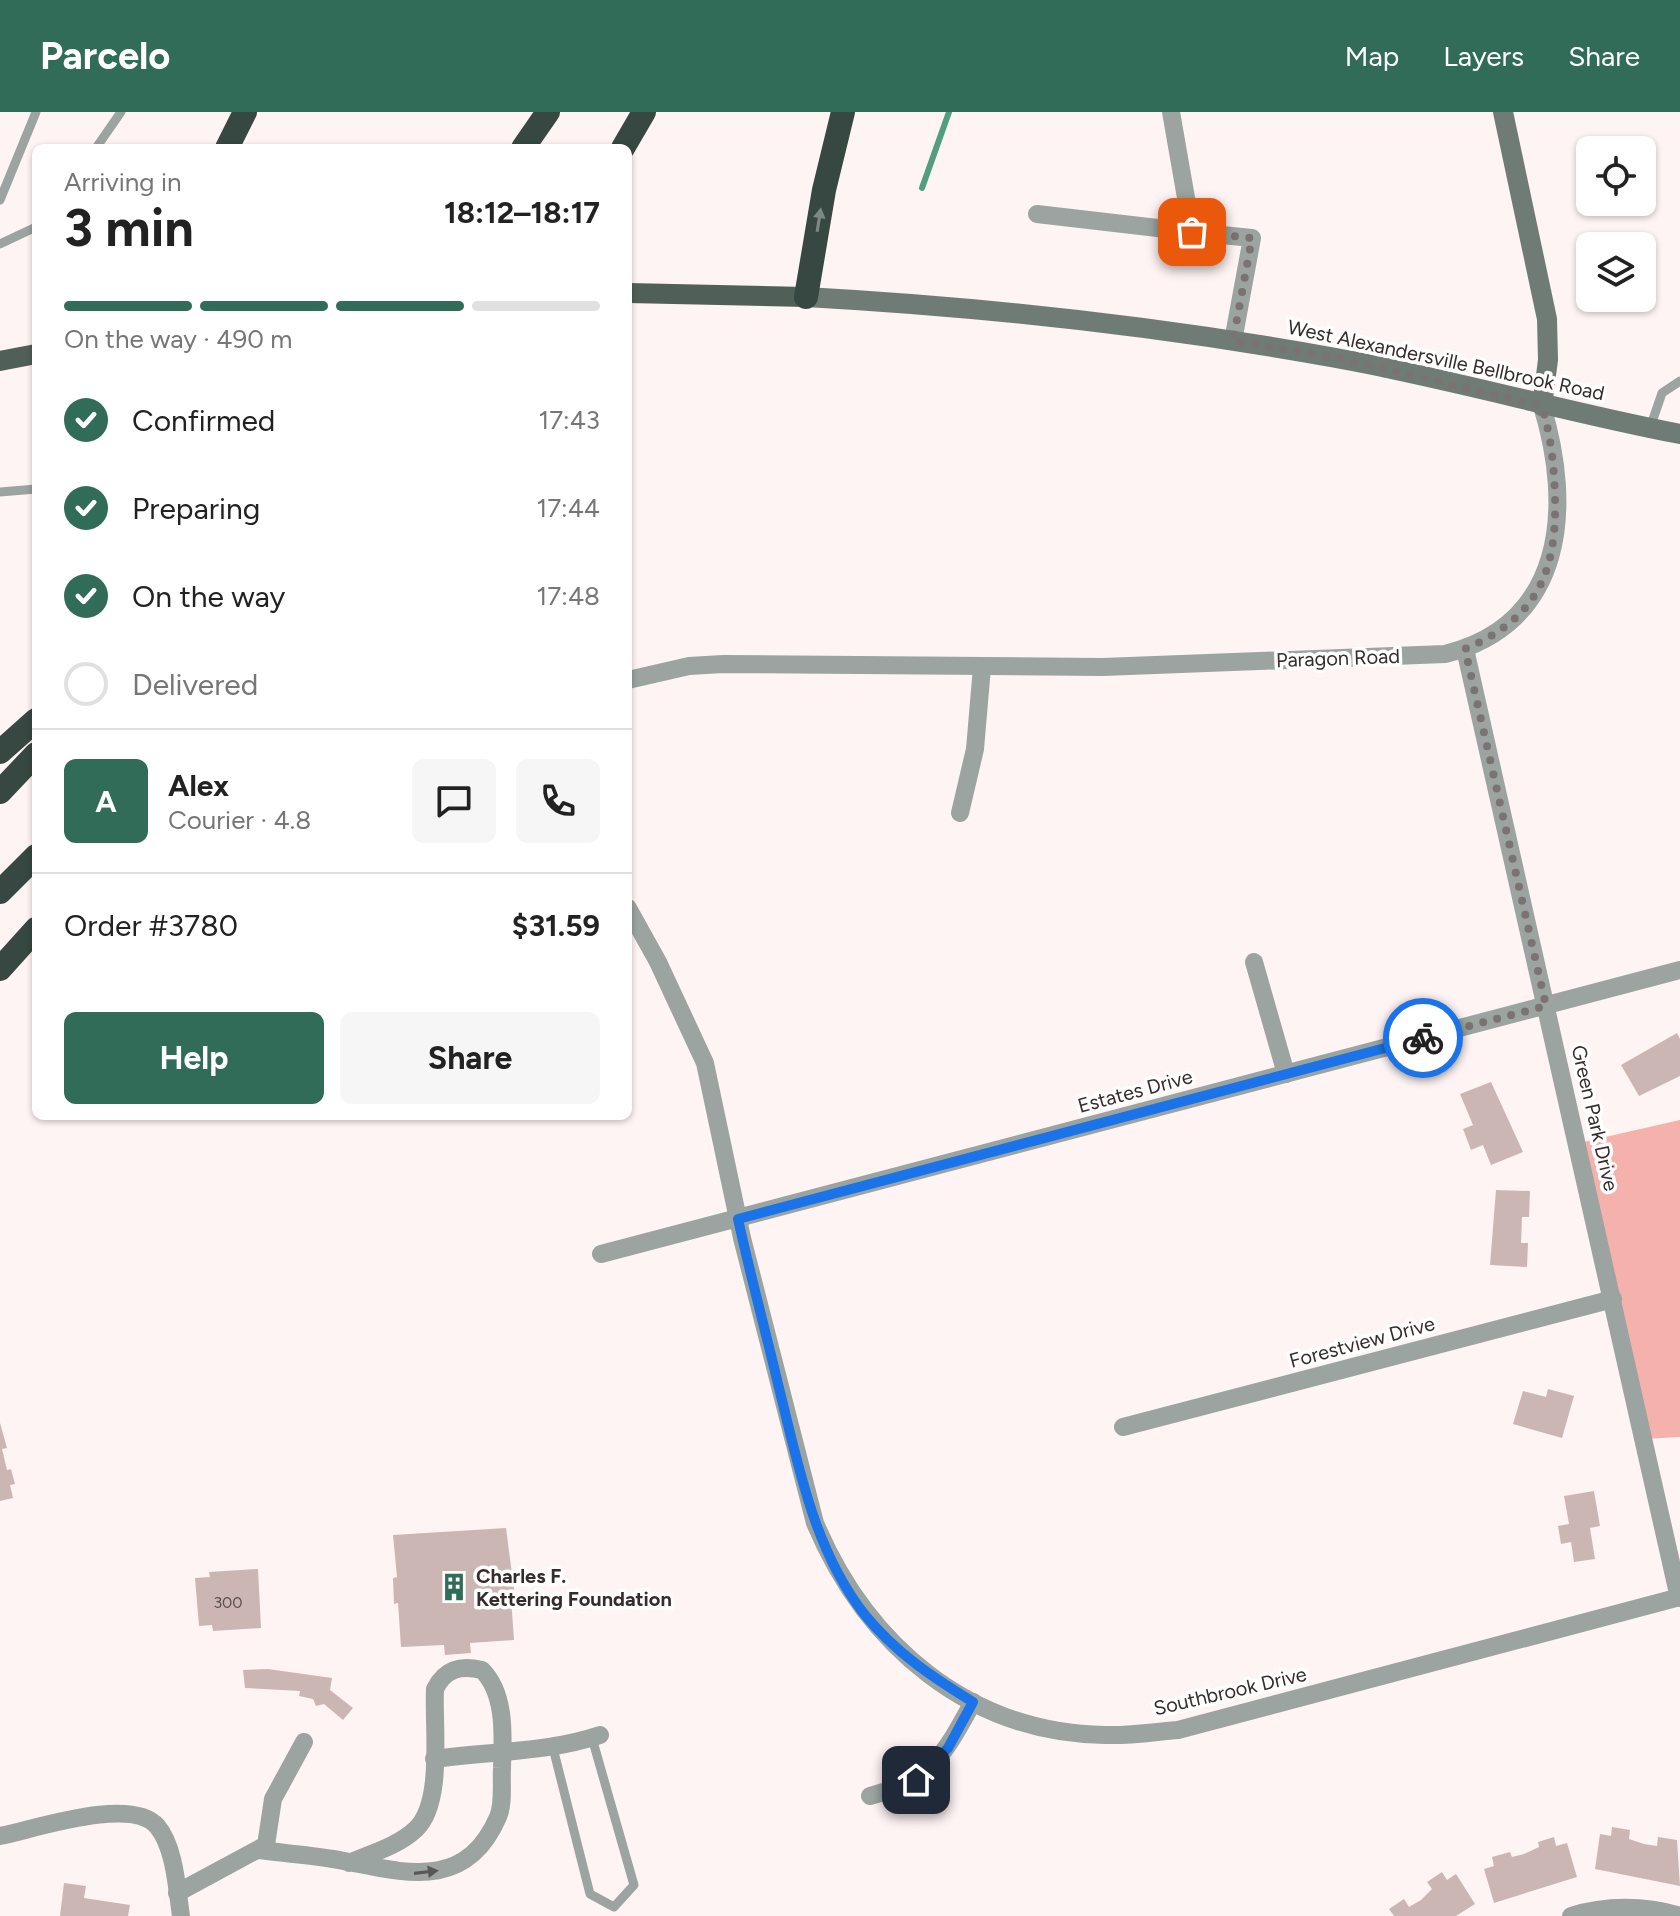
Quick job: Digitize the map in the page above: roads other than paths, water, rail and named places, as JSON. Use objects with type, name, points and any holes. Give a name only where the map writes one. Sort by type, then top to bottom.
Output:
[{"type":"highway","points":[[229,144],[245,112]]},
{"type":"highway","points":[[526,144],[548,112]]},
{"type":"highway","points":[[625,144],[644,112]]},
{"type":"highway","points":[[806,297],[824,190],[843,112]]},
{"type":"highway","points":[[0,752],[32,724]]},
{"type":"highway","points":[[0,792],[32,758]]},
{"type":"highway","points":[[0,892],[32,860]]},
{"type":"highway","points":[[0,969],[32,933]]},
{"type":"main road","name":"Paragon Road","points":[[1503,112],[1547,319],[1548,360],[1542,406]]},
{"type":"main road","name":"West Alexandersville Bellbrook Road","points":[[632,293],[960,305],[1138,325],[1339,358],[1542,406],[1680,434]]},
{"type":"main road","points":[[0,361],[32,355]]},
{"type":"street","points":[[1171,112],[1192,232]]},
{"type":"street","points":[[1037,214],[1252,238],[1233,341]]},
{"type":"street","name":"Paragon Road","points":[[632,679],[689,666],[723,664],[982,667],[1165,665],[1445,654],[1465,649],[1485,641],[1515,619],[1537,593],[1546,575],[1556,528],[1554,450],[1542,406]]},
{"type":"street","name":"Green Park Drive","points":[[1465,649],[1680,1598]]},
{"type":"street","points":[[960,813],[975,749],[982,667]]},
{"type":"street","name":"Southbrook Drive","points":[[632,922],[705,1063],[738,1219],[815,1523],[851,1595],[885,1638],[914,1664],[991,1712],[1069,1732],[1123,1735],[1178,1730],[1680,1598]]},
{"type":"street","points":[[1254,962],[1286,1074]]},
{"type":"street","name":"Estates Drive","points":[[601,1254],[1680,970]]},
{"type":"street","name":"Forestview Drive","points":[[1123,1427],[1613,1299]]},
{"type":"street","points":[[259,1850],[414,1874],[450,1869],[465,1859],[484,1841],[500,1815],[502,1750],[498,1691],[493,1680],[482,1670],[453,1669],[441,1677],[435,1689],[434,1793],[418,1827],[395,1844],[349,1863]]},
{"type":"street","points":[[870,1796],[900,1788],[936,1763],[973,1702]]},
{"type":"street","points":[[434,1759],[502,1750],[553,1748],[596,1736]]},
{"type":"street","points":[[177,1893],[259,1850],[270,1834],[273,1799],[304,1742]]},
{"type":"street","points":[[0,1836],[110,1813],[131,1812],[146,1817],[162,1835],[181,1916]]},
{"type":"street","points":[[1571,1916],[1605,1909],[1641,1908],[1680,1916]]},
{"type":"lane","points":[[0,200],[36,112]]},
{"type":"lane","points":[[99,144],[121,112]]},
{"type":"lane","points":[[0,244],[32,229]]},
{"type":"lane","points":[[1650,428],[1662,393],[1680,381]]},
{"type":"lane","points":[[0,492],[32,489]]},
{"type":"lane","points":[[553,1748],[590,1894],[614,1907],[634,1885],[596,1736]]},
{"type":"waterway","points":[[922,188],[949,112]]},
{"type":"place","name":"Charles F. Kettering Foundation","points":[[454,1587]]}]
